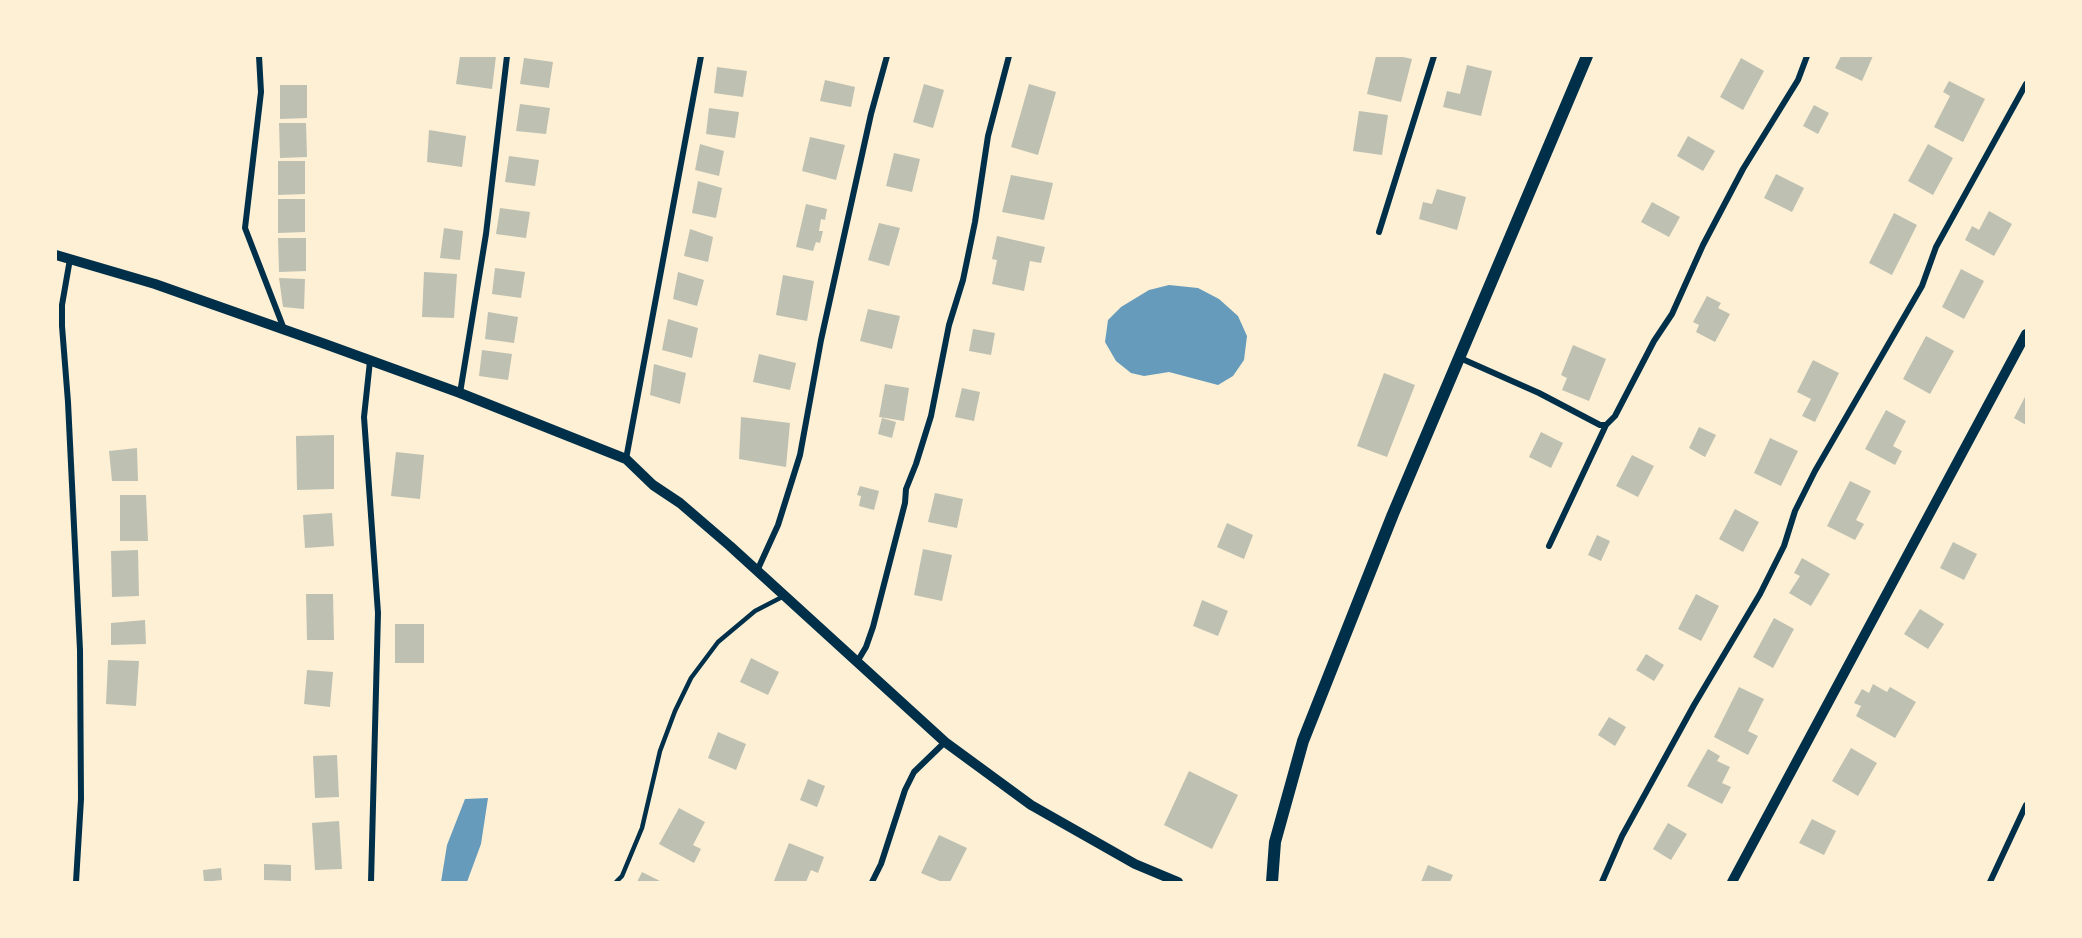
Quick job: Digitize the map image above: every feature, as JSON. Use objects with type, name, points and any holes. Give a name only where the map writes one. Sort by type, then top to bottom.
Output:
[{"type":"main road","points":[[1272,882],[1275,842],[1303,741],[1393,514],[1587,56]]},
{"type":"street","points":[[259,56],[261,92],[245,228],[284,330]]},
{"type":"street","points":[[460,393],[486,234],[507,56]]},
{"type":"street","points":[[626,459],[701,56]]},
{"type":"street","points":[[757,571],[778,525],[800,455],[821,340],[871,114],[887,56]]},
{"type":"street","points":[[856,662],[866,647],[873,627],[905,503],[906,489],[931,416],[949,325],[963,280],[977,213],[988,136],[1009,56]]},
{"type":"street","points":[[1379,232],[1434,56]]},
{"type":"street","points":[[1549,546],[1606,425],[1615,416],[1654,341],[1672,314],[1743,169],[1798,80],[1807,56]]},
{"type":"street","points":[[1602,882],[1622,836],[1694,705],[1760,594],[1784,546],[1795,512],[1815,471],[1922,286],[1936,247],[2026,84]]},
{"type":"street","points":[[56,255],[155,284],[284,330],[460,393],[626,459],[653,485],[680,503],[757,571],[945,742],[1031,805],[1135,864],[1178,882]]},
{"type":"street","points":[[70,258],[62,326],[80,650],[81,799],[76,882]]},
{"type":"street","points":[[1732,882],[2026,334]]},
{"type":"street","points":[[1459,358],[1539,393],[1600,425],[1606,425]]},
{"type":"street","points":[[370,361],[364,417],[378,613],[371,882]]},
{"type":"street","points":[[872,882],[881,864],[905,790],[914,772],[945,742]]},
{"type":"street","points":[[1990,882],[2026,805]]},
{"type":"lane","points":[[616,882],[622,876],[642,828],[660,751],[675,711],[691,678],[718,642],[755,611],[784,596]]},
{"type":"water","points":[[1169,285],[1198,288],[1219,299],[1238,316],[1247,336],[1244,360],[1233,376],[1218,385],[1169,372],[1144,376],[1131,373],[1116,361],[1105,342],[1108,320],[1121,307],[1149,290]]},
{"type":"water","points":[[488,798],[481,844],[467,882],[441,882],[447,845],[465,799]]},
{"type":"building","points":[[460,56],[496,56],[492,89],[456,84]]},
{"type":"building","points":[[1376,56],[1399,56],[1412,59],[1401,102],[1367,94]]},
{"type":"building","points":[[1841,56],[1873,56],[1862,81],[1835,68]]},
{"type":"building","points":[[524,58],[553,62],[549,88],[520,84]]},
{"type":"building","points":[[1741,58],[1764,71],[1743,110],[1720,97]]},
{"type":"building","points":[[1467,65],[1492,71],[1481,116],[1443,107],[1447,91],[1460,94]]},
{"type":"building","points":[[717,67],[747,71],[743,97],[714,93]]},
{"type":"building","points":[[825,80],[855,87],[851,107],[820,101]]},
{"type":"building","points":[[1949,81],[1985,99],[1963,142],[1934,127],[1950,96],[1943,92]]},
{"type":"building","points":[[924,84],[944,90],[933,128],[913,122]]},
{"type":"building","points":[[1029,84],[1056,92],[1038,155],[1011,147]]},
{"type":"building","points":[[280,85],[307,85],[307,118],[280,119]]},
{"type":"building","points":[[520,104],[550,108],[546,134],[516,131]]},
{"type":"building","points":[[1814,105],[1829,113],[1818,134],[1803,126]]},
{"type":"building","points":[[709,108],[739,112],[735,138],[706,134]]},
{"type":"building","points":[[1359,111],[1388,115],[1382,155],[1353,151]]},
{"type":"building","points":[[279,123],[306,123],[307,157],[280,158]]},
{"type":"building","points":[[429,130],[466,136],[462,167],[427,162]]},
{"type":"building","points":[[1688,136],[1715,151],[1703,171],[1677,156]]},
{"type":"building","points":[[810,137],[845,145],[836,180],[802,171]]},
{"type":"building","points":[[700,144],[724,151],[719,176],[695,170]]},
{"type":"building","points":[[1928,144],[1953,158],[1933,195],[1908,181]]},
{"type":"building","points":[[894,153],[920,159],[912,192],[886,186]]},
{"type":"building","points":[[509,156],[539,160],[535,186],[505,182]]},
{"type":"building","points":[[278,161],[305,161],[305,194],[278,195]]},
{"type":"building","points":[[1776,174],[1804,188],[1792,212],[1764,198]]},
{"type":"building","points":[[1011,175],[1053,183],[1044,220],[1002,212]]},
{"type":"building","points":[[698,181],[722,188],[716,218],[692,213]]},
{"type":"building","points":[[1437,189],[1466,197],[1457,230],[1419,219],[1423,202],[1432,204]]},
{"type":"building","points":[[278,199],[305,199],[305,232],[278,233]]},
{"type":"building","points":[[1652,202],[1680,217],[1669,237],[1641,222]]},
{"type":"building","points":[[806,204],[827,209],[825,220],[821,219],[819,231],[823,231],[820,243],[816,242],[813,251],[796,247]]},
{"type":"building","points":[[500,208],[530,212],[526,238],[496,234]]},
{"type":"building","points":[[1989,211],[2012,224],[1994,256],[1965,240],[1972,226],[1979,230]]},
{"type":"building","points":[[1894,213],[1917,225],[1892,275],[1869,263]]},
{"type":"building","points":[[879,223],[900,228],[889,266],[868,260]]},
{"type":"building","points":[[444,228],[463,231],[460,260],[440,258]]},
{"type":"building","points":[[690,229],[713,237],[708,262],[684,256]]},
{"type":"building","points":[[997,236],[1045,247],[1041,263],[1030,261],[1024,291],[992,284],[997,260],[992,259]]},
{"type":"building","points":[[278,238],[306,238],[306,271],[279,272]]},
{"type":"building","points":[[495,268],[525,272],[521,298],[492,294]]},
{"type":"building","points":[[1961,269],[1984,281],[1964,319],[1942,307]]},
{"type":"building","points":[[424,272],[457,274],[454,318],[422,317]]},
{"type":"building","points":[[678,272],[704,280],[697,306],[673,299]]},
{"type":"building","points":[[783,275],[814,281],[807,321],[776,315]]},
{"type":"building","points":[[279,278],[305,279],[304,309],[283,307]]},
{"type":"building","points":[[1707,296],[1721,303],[1718,308],[1730,314],[1715,342],[1696,332],[1699,325],[1693,322]]},
{"type":"building","points":[[868,309],[900,316],[892,349],[860,341]]},
{"type":"building","points":[[488,312],[518,317],[514,343],[485,339]]},
{"type":"building","points":[[668,319],[698,328],[692,358],[662,350]]},
{"type":"building","points":[[973,329],[995,333],[991,355],[969,351]]},
{"type":"building","points":[[1926,336],[1954,351],[1930,394],[1903,379]]},
{"type":"building","points":[[1573,345],[1606,359],[1589,401],[1562,390],[1567,378],[1561,375]]},
{"type":"building","points":[[482,350],[512,354],[508,380],[479,376]]},
{"type":"building","points":[[759,354],[796,363],[790,390],[753,382]]},
{"type":"building","points":[[1813,360],[1839,373],[1815,422],[1802,416],[1811,399],[1797,392]]},
{"type":"building","points":[[654,364],[686,373],[680,404],[650,395]]},
{"type":"building","points":[[1384,373],[1415,385],[1387,457],[1357,446]]},
{"type":"building","points":[[885,384],[909,388],[904,421],[879,417]]},
{"type":"building","points":[[962,388],[980,392],[974,421],[955,417]]},
{"type":"building","points":[[2026,395],[2026,425],[2014,418]]},
{"type":"building","points":[[1886,410],[1906,421],[1893,446],[1902,451],[1895,465],[1865,449]]},
{"type":"building","points":[[741,417],[790,423],[786,467],[739,459]]},
{"type":"building","points":[[882,418],[896,422],[892,438],[878,434]]},
{"type":"building","points":[[1699,427],[1716,435],[1705,457],[1689,448]]},
{"type":"building","points":[[1541,432],[1563,443],[1551,468],[1529,457]]},
{"type":"building","points":[[334,435],[334,489],[297,490],[296,436]]},
{"type":"building","points":[[1770,438],[1798,451],[1781,486],[1754,473]]},
{"type":"building","points":[[137,448],[138,481],[112,481],[109,451]]},
{"type":"building","points":[[396,452],[424,455],[420,499],[391,496]]},
{"type":"building","points":[[1632,455],[1654,466],[1638,497],[1616,486]]},
{"type":"building","points":[[1850,481],[1871,491],[1856,520],[1864,524],[1855,540],[1827,526]]},
{"type":"building","points":[[860,486],[879,491],[874,510],[859,506],[861,496],[857,495]]},
{"type":"building","points":[[935,493],[963,499],[957,528],[928,522]]},
{"type":"building","points":[[120,495],[146,495],[148,541],[120,541]]},
{"type":"building","points":[[1735,509],[1759,522],[1743,552],[1719,539]]},
{"type":"building","points":[[332,513],[334,546],[305,548],[303,515]]},
{"type":"building","points":[[1227,523],[1253,535],[1244,559],[1217,547]]},
{"type":"building","points":[[1597,535],[1610,541],[1601,561],[1588,555]]},
{"type":"building","points":[[1953,542],[1977,554],[1964,580],[1940,568]]},
{"type":"building","points":[[923,549],[952,555],[942,601],[914,595]]},
{"type":"building","points":[[138,550],[139,596],[112,597],[111,551]]},
{"type":"building","points":[[1802,558],[1830,574],[1811,606],[1789,593],[1800,576],[1794,573]]},
{"type":"building","points":[[306,594],[333,594],[334,640],[307,640]]},
{"type":"building","points":[[1696,594],[1719,606],[1701,641],[1678,629]]},
{"type":"building","points":[[1202,600],[1228,611],[1218,636],[1193,626]]},
{"type":"building","points":[[1920,609],[1944,624],[1928,649],[1904,634]]},
{"type":"building","points":[[1774,618],[1794,629],[1773,668],[1753,657]]},
{"type":"building","points":[[145,620],[146,644],[111,645],[111,623]]},
{"type":"building","points":[[395,624],[424,624],[424,663],[395,663]]},
{"type":"building","points":[[1646,654],[1664,665],[1654,681],[1636,670]]},
{"type":"building","points":[[751,658],[779,672],[768,695],[740,682]]},
{"type":"building","points":[[108,660],[139,661],[136,706],[106,704]]},
{"type":"building","points":[[307,670],[333,672],[330,707],[304,704]]},
{"type":"building","points":[[1873,684],[1887,692],[1890,687],[1916,702],[1895,738],[1856,716],[1861,706],[1854,703],[1862,689],[1869,693]]},
{"type":"building","points":[[1739,687],[1764,699],[1748,731],[1758,736],[1748,755],[1714,737]]},
{"type":"building","points":[[1609,717],[1626,727],[1615,746],[1598,735]]},
{"type":"building","points":[[718,732],[746,744],[736,770],[708,758]]},
{"type":"building","points":[[1851,748],[1877,763],[1858,796],[1832,781]]},
{"type":"building","points":[[1708,749],[1720,756],[1717,761],[1730,767],[1722,783],[1731,787],[1722,804],[1687,786]]},
{"type":"building","points":[[337,755],[339,797],[315,798],[313,756]]},
{"type":"building","points":[[1189,771],[1238,795],[1212,849],[1164,825]]},
{"type":"building","points":[[808,779],[825,786],[817,807],[800,800]]},
{"type":"building","points":[[679,808],[705,822],[693,845],[701,849],[694,863],[659,844]]},
{"type":"building","points":[[1812,819],[1836,831],[1824,855],[1799,843]]},
{"type":"building","points":[[339,821],[342,869],[315,870],[312,823]]},
{"type":"building","points":[[1668,823],[1687,834],[1671,860],[1653,849]]},
{"type":"building","points":[[939,835],[967,848],[950,882],[942,882],[921,873]]},
{"type":"building","points":[[789,843],[824,857],[818,873],[811,870],[806,882],[774,881]]},
{"type":"building","points":[[264,864],[291,865],[291,881],[264,880]]},
{"type":"building","points":[[1428,865],[1453,875],[1450,882],[1421,882]]},
{"type":"building","points":[[221,868],[222,880],[204,882],[203,870]]},
{"type":"building","points":[[642,872],[662,882],[637,882]]}]
